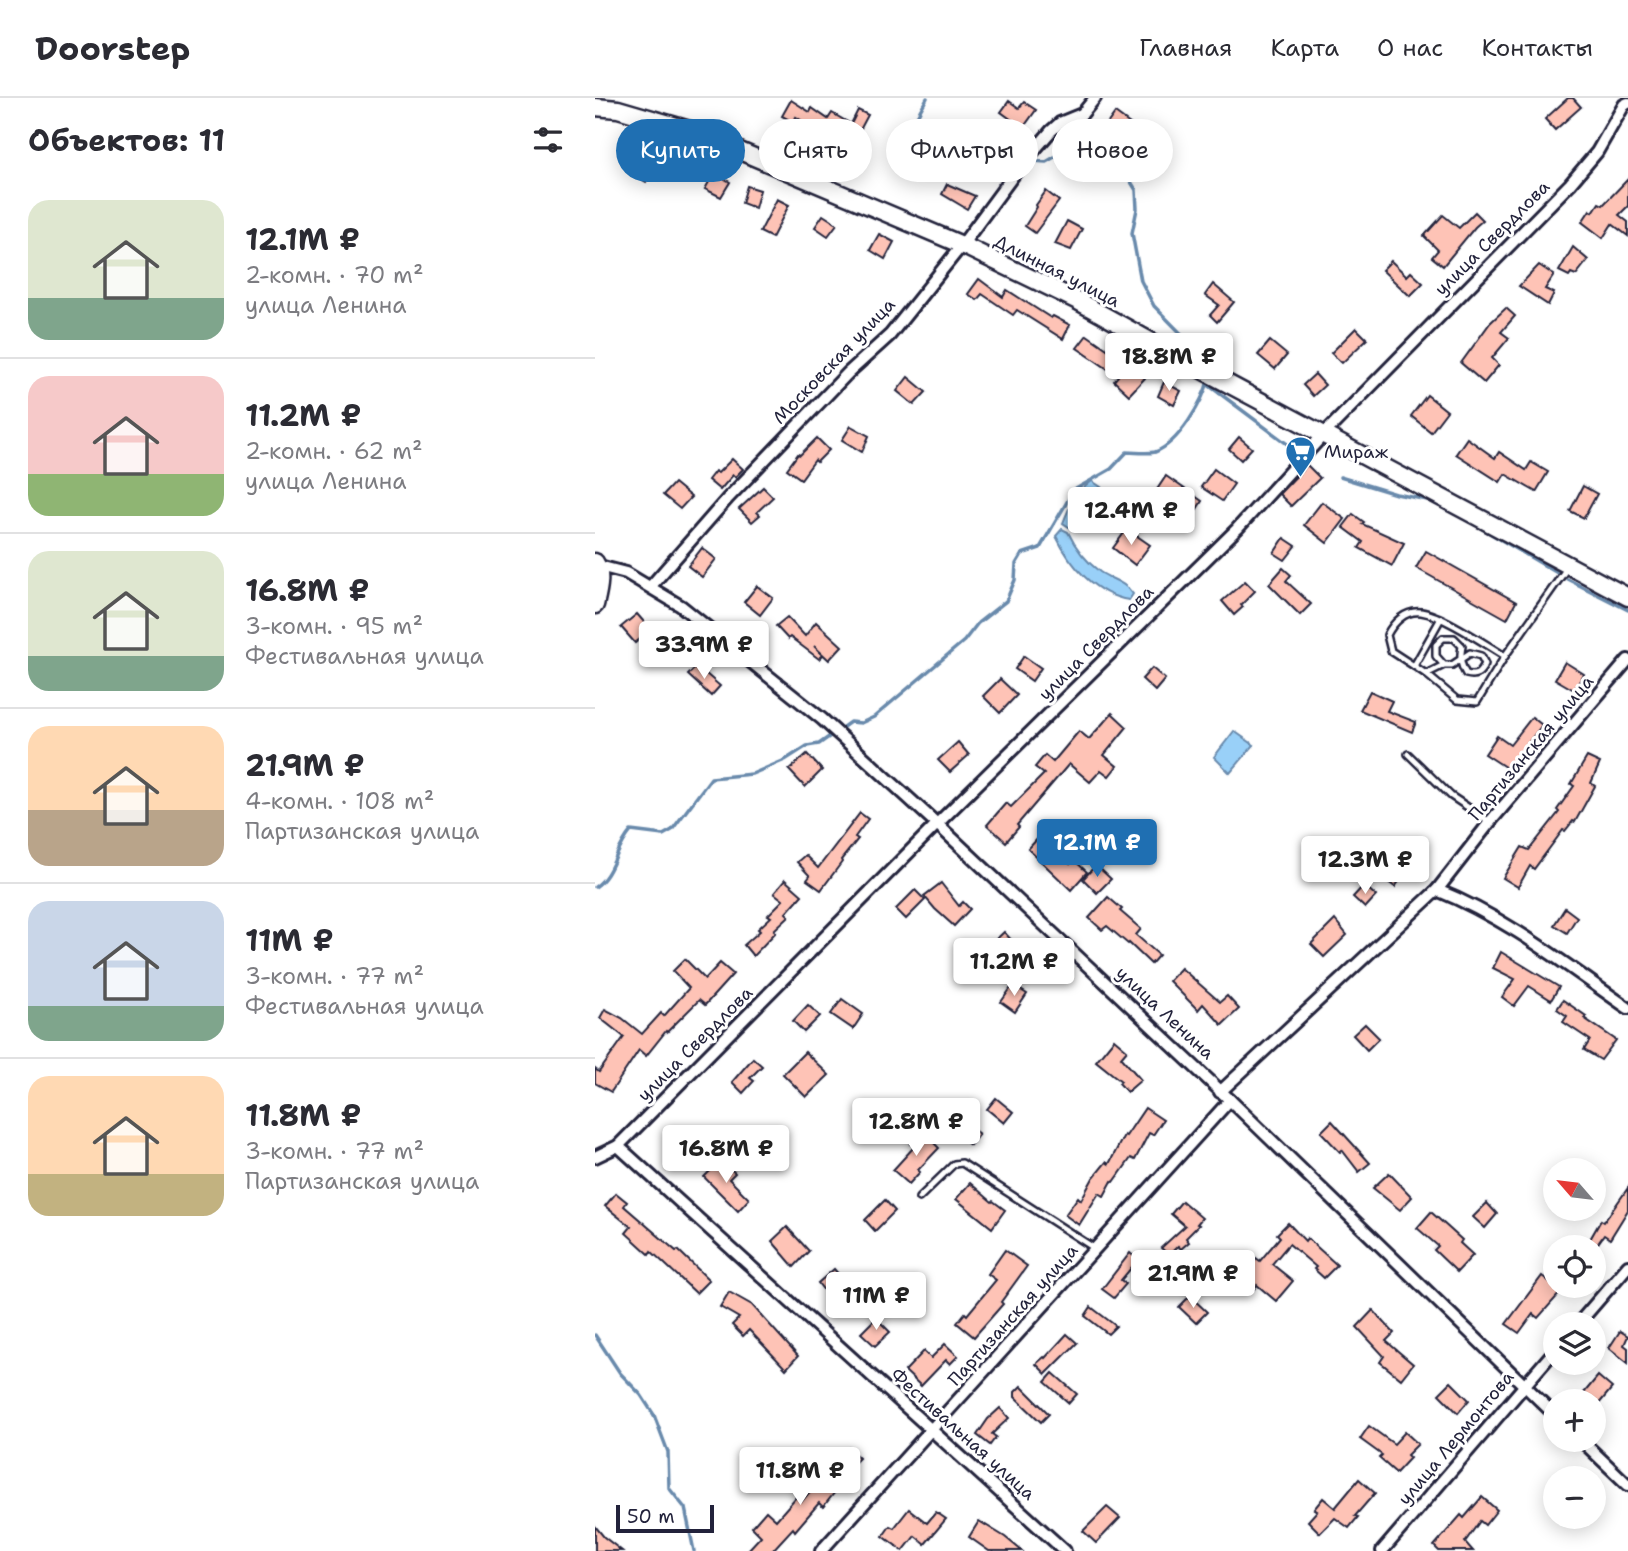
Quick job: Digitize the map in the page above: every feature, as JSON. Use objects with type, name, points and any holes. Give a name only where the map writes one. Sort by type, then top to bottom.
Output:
[{"type":"main road","name":"Длинная улица","points":[[595,107],[618,103],[690,130],[962,246],[1076,300],[1628,597]]},
{"type":"main road","points":[[595,605],[599,587],[597,564]]},
{"type":"street","name":"Московская улица","points":[[651,586],[728,498],[848,373],[890,335],[1038,146],[1060,123],[1082,114],[1095,98]]},
{"type":"street","name":"улица Свердлова","points":[[595,1157],[618,1146],[937,824],[1237,529],[1323,435],[1570,184],[1597,152],[1623,102]]},
{"type":"street","name":"улица Ленина","points":[[597,564],[625,573],[681,606],[822,719],[1230,1100],[1543,1403]]},
{"type":"street","name":"Партизанская улица","points":[[1220,1092],[1437,890],[1490,822],[1628,660]]},
{"type":"street","points":[[1437,890],[1473,904],[1534,941],[1628,1008]]},
{"type":"street","name":"Партизанская улица","points":[[821,1551],[1230,1100]]},
{"type":"street","name":"Фестивальная улица","points":[[618,1146],[1065,1551]]},
{"type":"street","points":[[1588,1312],[1628,1266]]},
{"type":"street","name":"улица Лермонтова","points":[[1382,1551],[1543,1364]]},
{"type":"street","points":[[1594,1452],[1628,1485]]},
{"type":"lane","points":[[1505,656],[1421,612],[1407,614],[1394,622],[1387,635],[1391,651],[1457,699],[1477,702],[1505,656],[1569,565]]},
{"type":"lane","points":[[1414,666],[1440,620]]},
{"type":"lane","points":[[1426,674],[1452,664],[1460,658],[1470,653],[1476,653],[1485,664],[1480,673],[1473,676],[1466,674],[1461,666],[1460,658],[1462,646],[1459,641],[1443,638],[1436,645],[1436,656],[1444,665]]},
{"type":"lane","points":[[1408,754],[1451,796],[1490,822]]},
{"type":"lane","points":[[919,1198],[954,1164],[962,1163],[1096,1249]]},
{"type":"water","points":[[1092,481],[1101,487],[1084,506],[1076,524],[1069,527],[1063,523],[1068,511],[1078,495]]},
{"type":"water","points":[[1062,529],[1068,532],[1078,549],[1095,568],[1130,590],[1133,594],[1129,600],[1105,592],[1076,568],[1056,536]]},
{"type":"water","points":[[1234,731],[1254,745],[1230,773],[1214,757]]},
{"type":"building","points":[[1568,98],[1573,98],[1581,107],[1555,130],[1545,119]]},
{"type":"building","points":[[791,100],[810,112],[812,108],[828,119],[788,119],[782,116]]},
{"type":"building","points":[[1009,101],[1019,108],[1024,102],[1036,110],[1030,119],[1011,119],[1001,112]]},
{"type":"building","points":[[858,110],[868,115],[866,119],[854,119]]},
{"type":"building","points":[[832,113],[842,119],[828,119]]},
{"type":"building","points":[[1115,113],[1123,119],[1111,119]]},
{"type":"building","points":[[1628,179],[1628,206],[1619,215],[1628,222],[1628,236],[1612,224],[1603,238],[1582,222],[1590,210],[1593,212],[1599,203],[1603,205]]},
{"type":"building","points":[[709,182],[730,182],[721,197],[705,189]]},
{"type":"building","points":[[947,184],[975,196],[967,209],[942,194]]},
{"type":"building","points":[[747,186],[760,190],[755,208],[742,203]]},
{"type":"building","points":[[1046,191],[1059,201],[1035,233],[1025,226]]},
{"type":"building","points":[[777,199],[789,205],[772,238],[760,232]]},
{"type":"building","points":[[1475,212],[1483,220],[1443,266],[1432,257],[1438,250],[1424,236],[1443,215],[1459,228]]},
{"type":"building","points":[[823,215],[837,224],[828,236],[815,227]]},
{"type":"building","points":[[1067,221],[1082,229],[1071,250],[1055,244]]},
{"type":"building","points":[[879,234],[894,242],[885,259],[870,250]]},
{"type":"building","points":[[1573,247],[1588,260],[1576,275],[1571,273],[1569,276],[1559,271]]},
{"type":"building","points":[[1391,261],[1407,276],[1411,272],[1423,283],[1410,296],[1382,270]]},
{"type":"building","points":[[1539,265],[1554,275],[1545,289],[1554,293],[1548,305],[1519,286]]},
{"type":"building","points":[[979,279],[1003,297],[1007,290],[1051,318],[1053,316],[1070,325],[1063,339],[1017,310],[1013,315],[982,294],[977,300],[968,294]]},
{"type":"building","points":[[1213,284],[1234,302],[1217,322],[1210,315],[1219,305],[1205,295]]},
{"type":"building","points":[[1506,308],[1515,316],[1501,332],[1509,338],[1492,358],[1499,365],[1484,383],[1461,363],[1490,323]]},
{"type":"building","points":[[1356,328],[1367,339],[1342,363],[1331,353]]},
{"type":"building","points":[[1087,335],[1110,351],[1112,349],[1145,378],[1129,395],[1114,381],[1118,376],[1077,348]]},
{"type":"building","points":[[1270,341],[1287,355],[1275,369],[1258,355]]},
{"type":"building","points":[[1315,374],[1325,385],[1313,396],[1303,385]]},
{"type":"building","points":[[908,377],[926,392],[914,405],[897,391]]},
{"type":"building","points":[[1164,382],[1181,391],[1174,405],[1158,396]]},
{"type":"building","points":[[1427,395],[1447,411],[1431,432],[1411,416]]},
{"type":"building","points":[[851,426],[869,436],[862,452],[842,440]]},
{"type":"building","points":[[1239,437],[1252,448],[1241,460],[1229,449]]},
{"type":"building","points":[[817,438],[829,450],[817,462],[815,460],[801,479],[787,469],[798,454]]},
{"type":"building","points":[[1467,438],[1495,458],[1499,452],[1526,470],[1531,462],[1548,472],[1536,492],[1505,474],[1500,482],[1456,454]]},
{"type":"building","points":[[732,459],[743,469],[735,477],[733,475],[720,490],[708,480],[715,471],[718,473]]},
{"type":"building","points":[[1307,465],[1320,478],[1291,506],[1279,494]]},
{"type":"building","points":[[1214,469],[1234,484],[1222,501],[1201,487]]},
{"type":"building","points":[[1166,476],[1202,501],[1195,512],[1186,507],[1172,526],[1161,518],[1173,503],[1156,491]]},
{"type":"building","points":[[674,483],[691,497],[680,509],[663,495]]},
{"type":"building","points":[[1583,486],[1597,494],[1584,518],[1570,511]]},
{"type":"building","points":[[763,487],[773,497],[757,512],[760,515],[752,522],[739,509]]},
{"type":"building","points":[[1322,502],[1345,519],[1327,543],[1304,525]]},
{"type":"building","points":[[1353,514],[1364,522],[1362,524],[1404,543],[1392,566],[1359,548],[1363,542],[1343,527]]},
{"type":"building","points":[[1127,529],[1150,545],[1135,565],[1113,548]]},
{"type":"building","points":[[1284,538],[1296,546],[1285,560],[1274,553]]},
{"type":"building","points":[[702,548],[716,559],[702,577],[688,566]]},
{"type":"building","points":[[1426,551],[1516,602],[1507,619],[1416,568]]},
{"type":"building","points":[[1283,568],[1291,575],[1286,581],[1311,604],[1300,615],[1269,584]]},
{"type":"building","points":[[1245,581],[1255,591],[1234,615],[1222,601]]},
{"type":"building","points":[[757,586],[773,598],[760,615],[744,602]]},
{"type":"building","points":[[637,614],[651,630],[635,643],[621,627]]},
{"type":"building","points":[[787,617],[805,636],[816,622],[842,646],[829,660],[814,646],[823,655],[819,659],[790,637],[788,639],[776,626]]},
{"type":"building","points":[[1024,656],[1041,668],[1032,681],[1015,669]]},
{"type":"building","points":[[1565,662],[1584,674],[1574,690],[1555,679]]},
{"type":"building","points":[[697,666],[720,686],[711,696],[688,675]]},
{"type":"building","points":[[1152,668],[1165,679],[1155,691],[1142,679]]},
{"type":"building","points":[[1000,679],[1017,695],[1000,713],[983,696]]},
{"type":"building","points":[[1370,691],[1392,701],[1387,711],[1416,722],[1412,732],[1360,710]]},
{"type":"building","points":[[1112,713],[1127,727],[1104,755],[1117,766],[1109,776],[1101,770],[1090,782],[1069,764],[1017,825],[1019,827],[1006,842],[987,825],[1006,803],[1011,807],[1044,774],[1035,767],[1045,755],[1053,762],[1079,731],[1089,739]]},
{"type":"building","points":[[1532,717],[1542,725],[1508,769],[1485,754],[1497,736],[1510,745]]},
{"type":"building","points":[[958,742],[969,755],[950,772],[938,760]]},
{"type":"building","points":[[807,754],[822,770],[805,787],[789,770]]},
{"type":"building","points":[[1587,757],[1600,763],[1591,783],[1595,786],[1575,822],[1563,830],[1534,869],[1530,866],[1518,887],[1503,878],[1522,847],[1529,850],[1559,812],[1557,810],[1574,786],[1571,784]]},
{"type":"building","points":[[860,813],[868,819],[855,837],[858,839],[821,890],[807,880],[810,876],[797,862],[805,855],[818,868]]},
{"type":"building","points":[[1041,835],[1070,864],[1073,859],[1087,872],[1071,890],[1028,849]]},
{"type":"building","points":[[1391,858],[1407,870],[1395,887],[1379,875]]},
{"type":"building","points":[[1096,865],[1111,879],[1097,893],[1083,879]]},
{"type":"building","points":[[785,880],[802,895],[786,913],[789,916],[753,956],[744,945],[760,931],[758,929],[771,917],[768,915],[783,900],[774,893]]},
{"type":"building","points":[[941,883],[959,906],[963,902],[970,909],[954,926],[924,896]]},
{"type":"building","points":[[1364,885],[1376,896],[1365,908],[1353,897]]},
{"type":"building","points":[[915,890],[925,900],[906,919],[896,909]]},
{"type":"building","points":[[1108,897],[1141,929],[1136,935],[1159,955],[1151,964],[1107,926],[1102,930],[1089,918]]},
{"type":"building","points":[[1565,908],[1577,917],[1567,933],[1554,925]]},
{"type":"building","points":[[1335,920],[1347,935],[1324,957],[1311,944]]},
{"type":"building","points":[[1004,932],[1026,956],[1028,953],[1041,967],[1024,983],[987,948]]},
{"type":"building","points":[[1501,952],[1559,987],[1551,1000],[1529,986],[1514,1006],[1502,997],[1515,979],[1493,968]]},
{"type":"building","points":[[685,959],[705,979],[720,963],[733,974],[705,1005],[699,1000],[666,1031],[646,1056],[639,1050],[611,1092],[595,1083],[595,1069],[599,1072],[624,1037],[600,1018],[605,1009],[642,1034],[661,1013],[664,1016],[689,988],[673,971]]},
{"type":"building","points":[[1181,968],[1220,1002],[1227,996],[1239,1009],[1222,1025],[1203,1004],[1198,1010],[1169,981]]},
{"type":"building","points":[[1013,985],[1027,994],[1015,1012],[1001,1002]]},
{"type":"building","points":[[842,999],[863,1014],[853,1029],[831,1014]]},
{"type":"building","points":[[1563,1000],[1616,1040],[1601,1060],[1584,1050],[1590,1040],[1563,1022],[1567,1016],[1557,1009]]},
{"type":"building","points":[[808,1005],[820,1016],[804,1032],[793,1021]]},
{"type":"building","points":[[1365,1024],[1379,1038],[1367,1050],[1353,1035]]},
{"type":"building","points":[[1114,1039],[1127,1050],[1121,1057],[1141,1080],[1127,1092],[1119,1083],[1121,1081],[1096,1061]]},
{"type":"building","points":[[805,1052],[829,1075],[806,1097],[783,1074]]},
{"type":"building","points":[[753,1058],[762,1066],[750,1078],[754,1081],[743,1093],[732,1082]]},
{"type":"building","points":[[996,1098],[1013,1112],[1004,1123],[987,1109]]},
{"type":"building","points":[[1145,1108],[1163,1120],[1153,1135],[1149,1133],[1135,1160],[1131,1158],[1114,1182],[1112,1181],[1104,1196],[1099,1193],[1079,1225],[1065,1215],[1078,1197],[1081,1200],[1106,1162],[1109,1164],[1124,1135],[1126,1136]]},
{"type":"building","points":[[1332,1121],[1370,1163],[1359,1172],[1342,1150],[1340,1152],[1321,1132]]},
{"type":"building","points":[[963,1122],[979,1134],[970,1145],[955,1133]]},
{"type":"building","points":[[922,1131],[939,1148],[909,1184],[893,1170],[914,1147],[911,1144]]},
{"type":"building","points":[[721,1160],[735,1173],[729,1179],[749,1199],[738,1211],[704,1177]]},
{"type":"building","points":[[1389,1173],[1412,1197],[1400,1210],[1373,1188]]},
{"type":"building","points":[[970,1183],[1005,1210],[992,1228],[956,1199]]},
{"type":"building","points":[[1628,1188],[1628,1210],[1610,1239],[1606,1235],[1592,1235],[1600,1222],[1607,1222],[1607,1218]]},
{"type":"building","points":[[616,1193],[627,1202],[624,1206],[678,1250],[709,1280],[696,1293],[651,1251],[649,1254],[626,1233],[631,1227],[605,1206]]},
{"type":"building","points":[[885,1200],[895,1211],[875,1231],[865,1220]]},
{"type":"building","points":[[1182,1201],[1202,1218],[1186,1238],[1189,1242],[1181,1249],[1178,1246],[1169,1255],[1161,1248],[1185,1226],[1171,1214]]},
{"type":"building","points":[[1487,1203],[1497,1214],[1485,1228],[1473,1217]]},
{"type":"building","points":[[1431,1212],[1462,1240],[1460,1243],[1473,1255],[1457,1272],[1434,1250],[1438,1246],[1417,1228]]},
{"type":"building","points":[[1288,1223],[1305,1241],[1307,1238],[1337,1265],[1324,1278],[1314,1269],[1316,1267],[1289,1244],[1272,1264],[1293,1281],[1276,1301],[1257,1285],[1254,1289],[1241,1280],[1256,1258],[1260,1261],[1280,1237],[1277,1234]]},
{"type":"building","points":[[787,1227],[809,1251],[794,1267],[772,1241]]},
{"type":"building","points":[[1005,1250],[1027,1266],[1001,1302],[1003,1304],[974,1337],[957,1323],[996,1280],[988,1274]]},
{"type":"building","points":[[1130,1253],[1138,1260],[1121,1280],[1126,1284],[1114,1298],[1102,1289]]},
{"type":"building","points":[[834,1269],[846,1283],[829,1297],[818,1283]]},
{"type":"building","points":[[1543,1277],[1543,1298],[1556,1298],[1538,1318],[1533,1314],[1519,1333],[1506,1324]]},
{"type":"building","points":[[878,1286],[888,1298],[873,1310],[863,1298]]},
{"type":"building","points":[[729,1292],[752,1305],[798,1356],[786,1369],[749,1330],[743,1336],[732,1325],[739,1318],[720,1307]]},
{"type":"building","points":[[1190,1296],[1207,1312],[1196,1323],[1179,1307]]},
{"type":"building","points":[[1091,1307],[1116,1326],[1108,1334],[1085,1316]]},
{"type":"building","points":[[1373,1310],[1394,1333],[1386,1341],[1413,1364],[1401,1379],[1380,1362],[1384,1356],[1357,1327]]},
{"type":"building","points":[[876,1318],[890,1332],[875,1346],[861,1333]]},
{"type":"building","points":[[1620,1331],[1628,1336],[1624,1345],[1628,1348],[1628,1363],[1609,1348]]},
{"type":"building","points":[[1067,1334],[1077,1343],[1046,1374],[1036,1364]]},
{"type":"building","points":[[945,1344],[958,1356],[950,1364],[946,1360],[921,1386],[905,1371],[924,1351],[931,1358]]},
{"type":"building","points":[[1053,1373],[1077,1394],[1069,1403],[1045,1382]]},
{"type":"building","points":[[1598,1376],[1612,1388],[1606,1395],[1606,1389],[1587,1389]]},
{"type":"building","points":[[1451,1382],[1469,1400],[1458,1413],[1439,1394]]},
{"type":"building","points":[[1021,1386],[1049,1414],[1041,1422],[1015,1397],[1015,1392]]},
{"type":"building","points":[[1000,1408],[1009,1418],[992,1434],[996,1437],[990,1445],[977,1435]]},
{"type":"building","points":[[1369,1426],[1394,1444],[1405,1432],[1418,1444],[1407,1455],[1410,1458],[1396,1473],[1379,1458],[1382,1455],[1360,1439]]},
{"type":"building","points":[[849,1448],[859,1458],[834,1483],[839,1487],[823,1507],[819,1503],[795,1531],[793,1528],[772,1551],[747,1551],[761,1536],[752,1527],[766,1511],[776,1520],[797,1496],[802,1501]]},
{"type":"building","points":[[1359,1479],[1375,1493],[1355,1516],[1358,1517],[1349,1528],[1335,1518],[1320,1533],[1308,1521],[1317,1511],[1314,1509],[1323,1498],[1335,1508]]},
{"type":"building","points":[[1482,1497],[1497,1510],[1485,1525],[1480,1521],[1465,1542],[1473,1551],[1439,1551],[1434,1546],[1461,1515],[1464,1518]]},
{"type":"building","points":[[1107,1507],[1120,1518],[1096,1543],[1083,1531]]},
{"type":"building","points":[[909,1509],[927,1523],[936,1512],[946,1519],[925,1544],[915,1536],[903,1551],[883,1536],[890,1526],[894,1528]]},
{"type":"building","points":[[979,1521],[1022,1551],[989,1551],[969,1537]]},
{"type":"building","points":[[595,1526],[604,1537],[622,1551],[595,1551]]},
{"type":"waterway","points":[[927,98],[912,125],[922,143],[996,158],[1046,162],[1058,155],[1084,155],[1117,169],[1128,177],[1136,190],[1137,209],[1132,233],[1141,281],[1154,306],[1212,365],[1211,371]]},
{"type":"waterway","points":[[595,887],[606,876],[631,831],[663,835],[672,830],[711,778],[752,774],[785,760],[807,746],[819,744],[850,722],[861,723],[874,717],[964,641],[978,623],[1006,601],[1015,580],[1016,564],[1022,554],[1040,548],[1074,490],[1111,469],[1127,452],[1155,452],[1173,440],[1196,410],[1209,378]]},
{"type":"waterway","points":[[1207,384],[1298,452]]},
{"type":"waterway","points":[[1340,477],[1396,494],[1433,501]]},
{"type":"waterway","points":[[1464,518],[1559,574]]},
{"type":"waterway","points":[[1567,579],[1628,610]]},
{"type":"waterway","points":[[595,1335],[620,1373],[641,1395],[654,1415],[668,1452],[669,1488],[685,1508],[694,1551]]},
{"type":"place","name":"Мираж","points":[[1301,479]]}]
